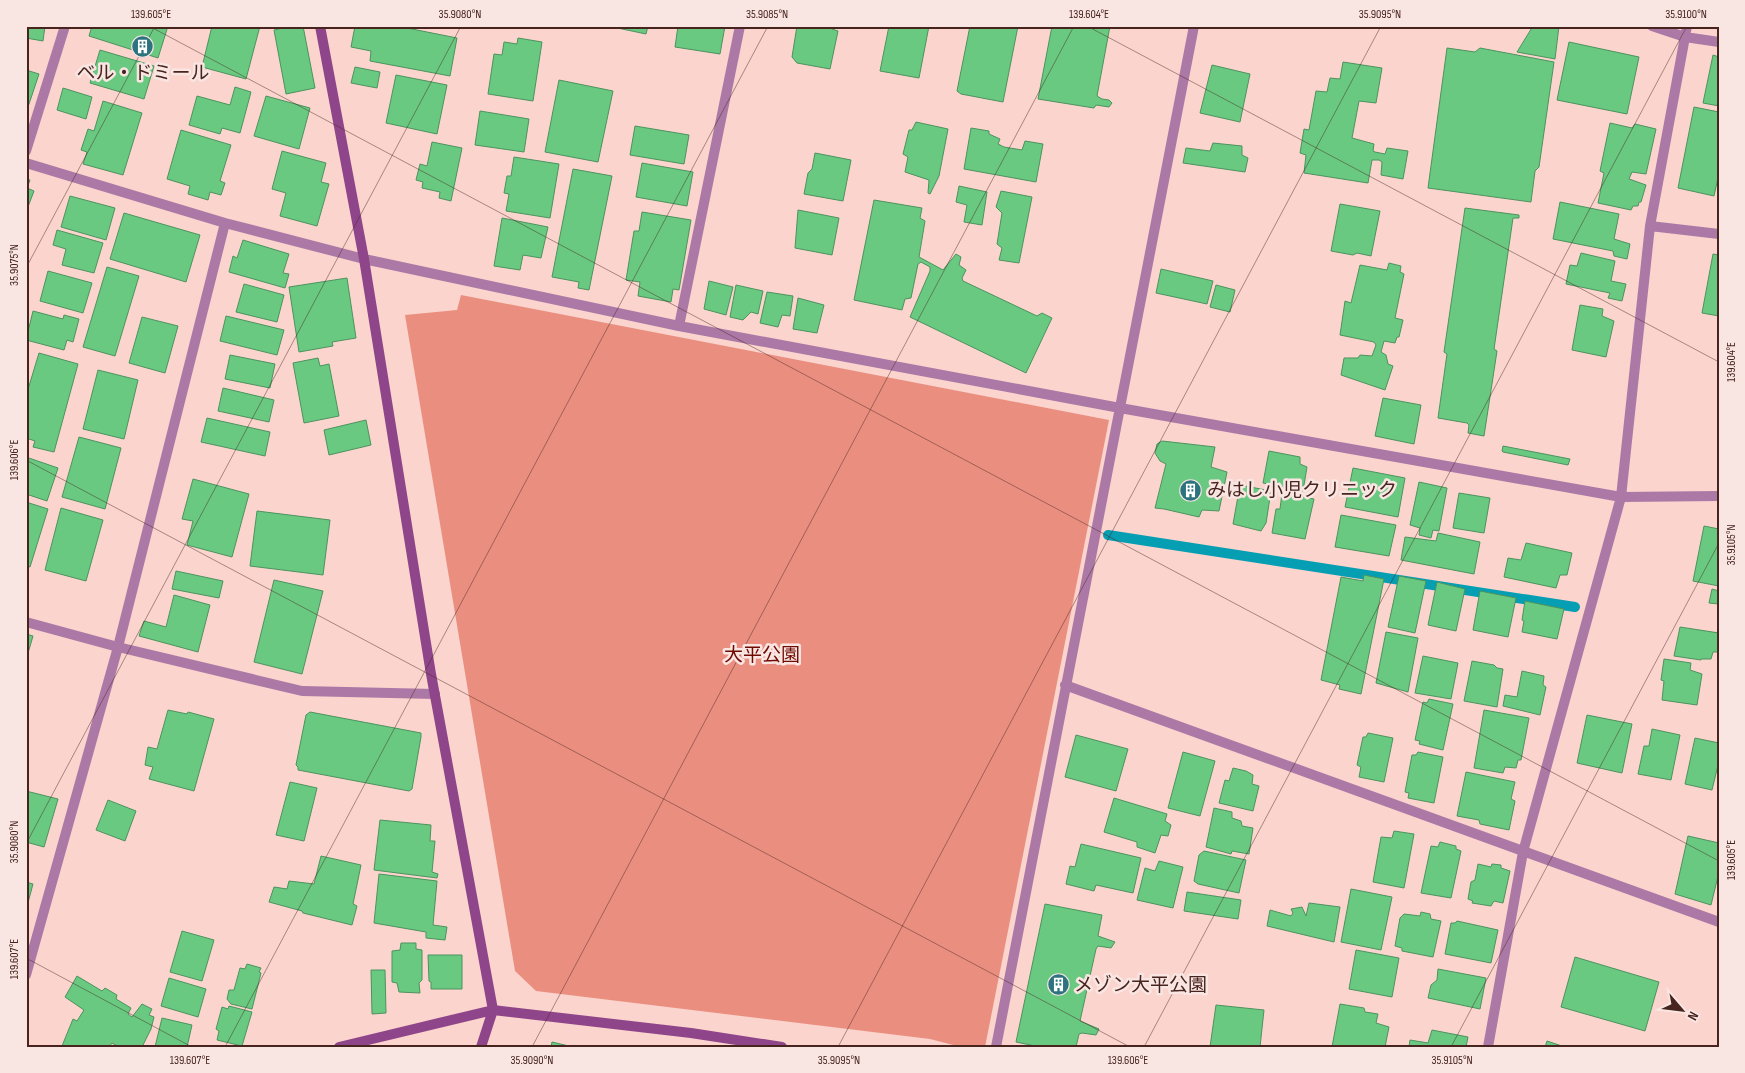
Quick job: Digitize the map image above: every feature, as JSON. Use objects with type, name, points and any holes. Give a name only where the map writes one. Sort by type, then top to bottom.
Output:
[{"type":"street","points":[[26,151],[65,26]]},
{"type":"street","points":[[320,26],[364,259],[435,694],[493,1010],[481,1047]]},
{"type":"street","points":[[679,326],[740,26]]},
{"type":"street","points":[[996,1047],[1194,26]]},
{"type":"street","points":[[1652,26],[1685,37],[1719,42]]},
{"type":"street","points":[[1488,1047],[1523,852],[1621,497],[1650,226],[1687,26]]},
{"type":"street","points":[[26,163],[225,223],[364,259],[679,326],[1120,408],[1621,497],[1719,496]]},
{"type":"street","points":[[26,975],[118,647],[225,223]]},
{"type":"street","points":[[1650,226],[1719,234]]},
{"type":"street","points":[[26,622],[118,647],[302,691],[435,694]]},
{"type":"street","points":[[1065,685],[1719,922]]},
{"type":"street","points":[[339,1047],[493,1010],[691,1033],[782,1047]]},
{"type":"green space","name":"大平公園","points":[[461,295],[1109,420],[985,1047],[961,1047],[930,1039],[536,991],[515,971],[405,315],[457,310]]},
{"type":"building","points":[[26,26],[45,26],[43,41],[26,38]]},
{"type":"building","name":"ベル・ドミール","points":[[92,26],[168,26],[158,58],[89,36]]},
{"type":"building","points":[[212,26],[260,26],[246,79],[202,67]]},
{"type":"building","points":[[292,26],[303,26],[315,88],[286,94],[274,30]]},
{"type":"building","points":[[355,26],[397,26],[457,38],[450,76],[370,61],[371,51],[351,47]]},
{"type":"building","points":[[608,26],[648,26],[646,34]]},
{"type":"building","points":[[678,26],[725,26],[720,54],[675,47]]},
{"type":"building","points":[[797,26],[832,26],[832,29],[838,31],[830,69],[797,63],[792,57]]},
{"type":"building","points":[[889,26],[929,26],[919,78],[880,71]]},
{"type":"building","points":[[970,26],[1018,26],[1003,102],[961,94],[957,91]]},
{"type":"building","points":[[1052,26],[1110,26],[1097,96],[1109,100],[1112,103],[1109,107],[1096,105],[1094,108],[1038,99]]},
{"type":"building","points":[[1533,26],[1559,26],[1555,59],[1517,52]]},
{"type":"building","points":[[518,38],[542,42],[533,101],[488,94],[494,54],[502,55],[504,42],[517,44]]},
{"type":"building","points":[[1569,42],[1639,57],[1627,114],[1557,100]]},
{"type":"building","points":[[1447,48],[1475,52],[1480,48],[1554,62],[1539,167],[1535,171],[1531,202],[1428,188]]},
{"type":"building","points":[[100,50],[154,66],[144,99],[90,83]]},
{"type":"building","points":[[1713,55],[1719,57],[1719,106],[1703,103]]},
{"type":"building","points":[[1343,62],[1382,68],[1376,103],[1359,101],[1352,138],[1374,144],[1373,151],[1375,152],[1385,154],[1387,148],[1408,151],[1403,179],[1381,175],[1382,162],[1379,160],[1372,160],[1368,183],[1304,173],[1306,155],[1300,153],[1304,129],[1309,130],[1316,91],[1327,92],[1330,78],[1340,79]]},
{"type":"building","points":[[1212,65],[1250,74],[1240,122],[1200,113]]},
{"type":"building","points":[[355,67],[380,72],[377,88],[351,83]]},
{"type":"building","points":[[26,70],[39,74],[26,113]]},
{"type":"building","points":[[396,75],[447,85],[437,134],[386,123]]},
{"type":"building","points":[[559,80],[613,91],[598,162],[545,152]]},
{"type":"building","points":[[235,87],[251,92],[240,133],[222,128],[220,134],[189,125],[197,96],[230,105]]},
{"type":"building","points":[[63,88],[92,97],[86,119],[57,110]]},
{"type":"building","points":[[266,96],[310,108],[299,149],[254,136]]},
{"type":"building","points":[[103,101],[142,113],[123,175],[83,164],[87,152],[81,150],[88,129],[94,131]]},
{"type":"building","points":[[1694,107],[1719,112],[1719,173],[1714,196],[1678,188]]},
{"type":"building","points":[[480,111],[529,119],[524,152],[475,145]]},
{"type":"building","points":[[916,122],[948,129],[939,176],[930,194],[928,193],[929,180],[905,172],[908,157],[903,154],[909,130],[912,130]]},
{"type":"building","points":[[1610,123],[1632,128],[1635,124],[1656,129],[1646,174],[1632,172],[1629,179],[1646,185],[1641,202],[1639,202],[1638,206],[1633,206],[1631,210],[1598,203],[1604,173],[1600,171]]},
{"type":"building","points":[[635,126],[689,135],[684,164],[630,155]]},
{"type":"building","points":[[971,128],[989,131],[989,134],[1000,139],[998,144],[1004,147],[1022,150],[1025,141],[1043,144],[1036,182],[964,169]]},
{"type":"building","points":[[181,130],[231,145],[220,181],[225,183],[221,195],[210,192],[208,200],[188,194],[190,186],[167,179]]},
{"type":"building","points":[[432,142],[462,148],[451,201],[439,198],[440,192],[422,188],[423,182],[416,180],[420,164],[427,166]]},
{"type":"building","points":[[1213,143],[1242,146],[1242,155],[1248,158],[1245,172],[1183,163],[1186,148],[1210,151]]},
{"type":"building","points":[[282,151],[326,163],[321,182],[329,184],[317,226],[280,216],[286,193],[272,189]]},
{"type":"building","points":[[815,153],[851,160],[843,201],[804,194],[808,173],[812,169]]},
{"type":"building","points":[[514,157],[559,164],[550,218],[506,211],[509,194],[504,193],[507,176],[511,176]]},
{"type":"building","points":[[642,163],[693,172],[687,206],[636,197]]},
{"type":"building","points":[[573,169],[612,176],[589,290],[578,288],[579,282],[552,277]]},
{"type":"building","points":[[26,179],[30,180],[27,188],[34,191],[26,212]]},
{"type":"building","points":[[959,186],[987,192],[982,225],[964,222],[967,205],[956,202]]},
{"type":"building","points":[[1001,191],[1032,197],[1019,263],[999,260],[1002,248],[997,244],[1002,213],[996,207]]},
{"type":"building","points":[[70,196],[115,208],[106,240],[61,227]]},
{"type":"building","points":[[874,200],[922,208],[920,218],[925,221],[919,257],[943,270],[956,254],[961,257],[959,265],[966,270],[962,278],[963,281],[1037,316],[1042,313],[1052,318],[1026,373],[910,317],[930,271],[930,267],[921,262],[918,264],[911,298],[905,299],[902,310],[854,300]]},
{"type":"building","points":[[1560,202],[1619,214],[1614,239],[1630,244],[1627,259],[1614,256],[1613,251],[1553,239]]},
{"type":"building","points":[[1340,204],[1380,211],[1371,256],[1331,251]]},
{"type":"building","points":[[1465,208],[1519,215],[1519,218],[1513,218],[1494,349],[1497,351],[1484,436],[1468,433],[1469,425],[1467,423],[1438,418],[1447,354],[1444,352]]},
{"type":"building","points":[[798,210],[839,218],[832,255],[795,248]]},
{"type":"building","points":[[642,212],[691,220],[679,290],[673,289],[671,302],[638,296],[640,282],[626,280],[634,231],[639,231]]},
{"type":"building","points":[[124,213],[200,235],[186,282],[110,259]]},
{"type":"building","points":[[502,218],[548,227],[541,258],[523,255],[520,270],[494,266]]},
{"type":"building","points":[[57,230],[103,243],[94,273],[62,265],[66,249],[53,245]]},
{"type":"building","points":[[243,240],[289,254],[283,273],[289,274],[285,288],[229,272],[233,256],[237,258]]},
{"type":"building","points":[[1581,253],[1615,261],[1611,281],[1626,284],[1622,301],[1608,298],[1610,293],[1566,284],[1570,265],[1577,266]]},
{"type":"building","points":[[1713,254],[1719,255],[1719,316],[1702,313]]},
{"type":"building","points":[[1389,263],[1401,266],[1400,272],[1404,274],[1395,318],[1403,320],[1399,337],[1397,337],[1395,343],[1384,341],[1381,352],[1386,355],[1388,364],[1393,366],[1385,390],[1341,375],[1344,358],[1358,358],[1360,355],[1372,356],[1376,345],[1374,342],[1340,335],[1345,301],[1351,303],[1360,265],[1387,270]]},
{"type":"building","points":[[107,267],[139,276],[115,356],[83,347]]},
{"type":"building","points":[[1161,269],[1213,281],[1207,304],[1156,293]]},
{"type":"building","points":[[48,271],[92,283],[83,313],[40,301]]},
{"type":"building","points":[[347,278],[356,338],[332,342],[333,346],[299,352],[289,287]]},
{"type":"building","points":[[709,281],[733,287],[726,315],[704,309]]},
{"type":"building","points":[[244,284],[284,295],[277,322],[236,312]]},
{"type":"building","points":[[736,285],[763,291],[758,314],[751,312],[743,320],[730,317]]},
{"type":"building","points":[[1216,285],[1235,290],[1230,312],[1210,307]]},
{"type":"building","points":[[767,292],[793,296],[790,316],[782,315],[778,327],[760,323]]},
{"type":"building","points":[[798,298],[824,305],[817,333],[793,329]]},
{"type":"building","points":[[1580,305],[1603,309],[1602,316],[1614,321],[1606,357],[1572,350]]},
{"type":"building","points":[[33,311],[63,319],[64,315],[79,319],[73,342],[67,340],[64,350],[26,340]]},
{"type":"building","points":[[226,316],[284,330],[277,355],[220,341]]},
{"type":"building","points":[[142,317],[178,326],[165,373],[129,363]]},
{"type":"building","points":[[39,353],[78,364],[54,452],[33,447],[35,441],[26,438],[26,396]]},
{"type":"building","points":[[230,355],[275,364],[270,388],[225,379]]},
{"type":"building","points":[[318,358],[320,366],[329,364],[339,416],[304,423],[293,363]]},
{"type":"building","points":[[98,370],[138,380],[124,439],[83,429]]},
{"type":"building","points":[[223,388],[274,400],[269,422],[218,411]]},
{"type":"building","points":[[1383,398],[1421,405],[1414,444],[1375,436]]},
{"type":"building","points":[[207,418],[270,432],[265,456],[201,442]]},
{"type":"building","points":[[366,420],[371,445],[329,455],[324,430]]},
{"type":"building","points":[[79,437],[121,448],[105,509],[62,497]]},
{"type":"building","name":"みはし小児クリニック","points":[[1162,441],[1215,447],[1211,467],[1227,472],[1219,511],[1202,510],[1199,517],[1155,508],[1166,464],[1160,461],[1155,453],[1157,444]]},
{"type":"building","points":[[1503,446],[1570,459],[1568,465],[1503,452]]},
{"type":"building","points":[[1269,451],[1300,457],[1300,464],[1307,467],[1303,491],[1263,483]]},
{"type":"building","points":[[26,457],[58,468],[47,501],[26,494]]},
{"type":"building","points":[[1353,468],[1405,478],[1398,517],[1345,507]]},
{"type":"building","points":[[193,479],[249,494],[232,557],[187,545],[193,521],[182,519]]},
{"type":"building","points":[[1419,482],[1447,488],[1439,531],[1433,530],[1431,538],[1419,535],[1420,528],[1410,525]]},
{"type":"building","points":[[1240,485],[1271,491],[1266,523],[1261,531],[1233,524]]},
{"type":"building","points":[[1282,493],[1314,499],[1305,539],[1272,533],[1276,509],[1280,509]]},
{"type":"building","points":[[1459,493],[1490,498],[1484,533],[1453,528]]},
{"type":"building","points":[[26,502],[48,509],[30,567],[26,566]]},
{"type":"building","points":[[61,508],[103,520],[86,581],[45,570]]},
{"type":"building","points":[[257,511],[330,520],[323,575],[250,566]]},
{"type":"building","points":[[1341,515],[1396,525],[1389,556],[1335,547]]},
{"type":"building","points":[[1704,526],[1719,529],[1719,586],[1693,581]]},
{"type":"building","points":[[1438,533],[1480,542],[1474,574],[1401,560],[1405,537],[1436,541]]},
{"type":"building","points":[[1526,543],[1572,553],[1567,575],[1560,575],[1556,588],[1504,577],[1508,558],[1521,560]]},
{"type":"building","points":[[176,571],[223,581],[219,598],[172,589]]},
{"type":"building","points":[[1364,575],[1384,579],[1361,694],[1339,689],[1340,685],[1321,680],[1341,577],[1363,581]]},
{"type":"building","points":[[1399,576],[1426,581],[1415,633],[1388,627]]},
{"type":"building","points":[[274,580],[323,591],[302,674],[254,662]]},
{"type":"building","points":[[1437,582],[1465,589],[1456,631],[1428,625]]},
{"type":"building","points":[[1712,589],[1719,591],[1719,604],[1709,603]]},
{"type":"building","points":[[1480,591],[1516,598],[1508,637],[1473,630]]},
{"type":"building","points":[[174,595],[210,605],[198,652],[139,636],[144,621],[166,627]]},
{"type":"building","points":[[1525,601],[1564,609],[1557,639],[1522,632]]},
{"type":"building","points":[[1680,627],[1719,633],[1719,652],[1713,652],[1711,659],[1701,660],[1674,656]]},
{"type":"building","points":[[1386,632],[1418,638],[1408,692],[1376,683]]},
{"type":"building","points":[[26,634],[33,636],[26,660]]},
{"type":"building","points":[[1423,656],[1458,663],[1451,699],[1415,693]]},
{"type":"building","points":[[1664,659],[1691,663],[1690,670],[1702,674],[1697,705],[1662,700],[1664,681],[1661,680]]},
{"type":"building","points":[[1472,661],[1494,665],[1497,668],[1503,669],[1497,707],[1464,701]]},
{"type":"building","points":[[1522,671],[1544,676],[1543,685],[1546,687],[1540,715],[1503,706],[1505,695],[1517,697]]},
{"type":"building","points":[[1429,699],[1453,704],[1443,750],[1419,744],[1420,741],[1415,740],[1423,702],[1427,703]]},
{"type":"building","points":[[168,710],[187,714],[188,712],[214,719],[194,791],[149,779],[153,767],[145,765],[148,747],[157,749]]},
{"type":"building","points":[[1484,710],[1529,718],[1521,760],[1518,760],[1516,768],[1505,767],[1503,773],[1474,768]]},
{"type":"building","points":[[310,712],[421,733],[412,789],[409,791],[298,770],[296,765],[306,715]]},
{"type":"building","points":[[1587,715],[1632,724],[1622,773],[1577,763]]},
{"type":"building","points":[[1652,729],[1680,735],[1671,780],[1638,774],[1644,746],[1649,746]]},
{"type":"building","points":[[1368,733],[1393,738],[1384,782],[1359,777],[1361,767],[1357,765],[1363,737],[1366,737]]},
{"type":"building","points":[[1076,735],[1128,749],[1116,791],[1065,777]]},
{"type":"building","points":[[1695,738],[1719,743],[1719,761],[1712,790],[1685,784]]},
{"type":"building","points":[[1183,752],[1215,761],[1200,816],[1168,808]]},
{"type":"building","points":[[1418,752],[1443,757],[1434,803],[1408,798],[1409,793],[1405,792],[1412,755],[1416,755]]},
{"type":"building","points":[[1233,768],[1253,775],[1252,784],[1259,786],[1253,811],[1219,803],[1225,780],[1229,781]]},
{"type":"building","points":[[1466,772],[1515,782],[1511,799],[1515,801],[1509,830],[1480,824],[1479,820],[1457,816]]},
{"type":"building","points":[[290,782],[317,788],[304,841],[276,835]]},
{"type":"building","points":[[26,791],[58,799],[44,847],[26,842]]},
{"type":"building","points":[[1114,798],[1167,814],[1165,821],[1171,825],[1168,836],[1161,835],[1155,853],[1137,847],[1137,842],[1104,832]]},
{"type":"building","points":[[108,800],[136,811],[125,841],[96,830]]},
{"type":"building","points":[[1214,808],[1232,812],[1232,818],[1241,821],[1242,826],[1253,828],[1249,854],[1232,851],[1231,854],[1206,847]]},
{"type":"building","points":[[380,820],[431,825],[430,841],[435,841],[432,872],[438,874],[437,878],[374,870]]},
{"type":"building","points":[[1394,831],[1414,834],[1404,888],[1373,882],[1381,837],[1392,838]]},
{"type":"building","points":[[1688,836],[1719,843],[1719,872],[1711,905],[1675,894]]},
{"type":"building","points":[[1440,842],[1456,846],[1456,849],[1461,851],[1451,898],[1421,893],[1431,846],[1438,847]]},
{"type":"building","points":[[1081,844],[1141,858],[1133,893],[1096,885],[1094,891],[1066,884],[1070,866],[1075,867]]},
{"type":"building","points":[[1204,851],[1246,860],[1239,893],[1198,884],[1194,881],[1199,855]]},
{"type":"building","points":[[321,856],[361,865],[353,904],[357,906],[352,925],[303,913],[302,911],[269,902],[274,887],[287,889],[289,881],[314,884]]},
{"type":"building","points":[[1159,861],[1183,867],[1173,908],[1137,900],[1145,868],[1155,871]]},
{"type":"building","points":[[1478,864],[1491,867],[1492,864],[1501,865],[1501,868],[1510,871],[1503,903],[1494,901],[1491,906],[1472,903],[1473,901],[1468,899],[1471,882],[1475,880]]},
{"type":"building","points":[[379,874],[437,881],[433,925],[447,927],[445,940],[426,938],[426,932],[374,923]]},
{"type":"building","points":[[26,882],[33,884],[26,910]]},
{"type":"building","points":[[1351,889],[1392,897],[1381,950],[1341,942]]},
{"type":"building","points":[[1187,892],[1241,900],[1238,919],[1184,911]]},
{"type":"building","points":[[1309,903],[1340,907],[1334,942],[1267,926],[1270,910],[1291,916],[1293,913],[1291,909],[1302,907],[1306,916]]},
{"type":"building","name":"メゾン大平公園","points":[[1045,904],[1102,915],[1098,936],[1115,942],[1111,948],[1098,946],[1096,949],[1080,1021],[1099,1029],[1096,1035],[1079,1034],[1076,1047],[1040,1047],[1016,1042]]},
{"type":"building","points":[[1421,912],[1430,914],[1431,919],[1441,921],[1433,957],[1402,951],[1402,948],[1395,946],[1400,918],[1404,914],[1420,916]]},
{"type":"building","points":[[1457,921],[1498,930],[1491,963],[1445,954],[1451,923]]},
{"type":"building","points":[[182,931],[214,940],[202,981],[170,972]]},
{"type":"building","points":[[401,943],[416,943],[416,949],[422,950],[420,993],[399,992],[397,983],[392,982],[392,951],[400,950]]},
{"type":"building","points":[[1356,950],[1399,958],[1392,997],[1349,989]]},
{"type":"building","points":[[428,955],[462,955],[462,989],[431,989]]},
{"type":"building","points":[[1575,957],[1659,982],[1645,1031],[1561,1007]]},
{"type":"building","points":[[247,964],[261,968],[252,1009],[231,1004],[227,999],[229,990],[234,990],[240,968],[245,969]]},
{"type":"building","points":[[1438,969],[1486,978],[1480,1009],[1428,998],[1431,985],[1437,980]]},
{"type":"building","points":[[371,970],[385,970],[386,1013],[372,1014]]},
{"type":"building","points":[[77,976],[102,991],[105,988],[117,995],[116,999],[131,1008],[128,1014],[132,1017],[142,1004],[152,1009],[149,1015],[154,1017],[151,1029],[142,1047],[119,1047],[112,1043],[109,1047],[62,1046],[73,1019],[77,1021],[84,1010],[65,997]]},
{"type":"building","points":[[169,978],[206,989],[198,1017],[161,1006]]},
{"type":"building","points":[[1340,1004],[1364,1008],[1365,1012],[1378,1014],[1376,1023],[1389,1027],[1385,1047],[1332,1047]]},
{"type":"building","points":[[1216,1005],[1264,1010],[1260,1047],[1210,1047]]},
{"type":"building","points":[[229,1006],[252,1012],[242,1046],[217,1040],[219,1031],[216,1029],[222,1007],[228,1009]]},
{"type":"building","points":[[162,1018],[192,1025],[187,1047],[155,1047]]},
{"type":"building","points":[[1432,1030],[1468,1037],[1466,1047],[1409,1047],[1410,1040],[1428,1043]]},
{"type":"building","points":[[1547,1041],[1565,1047],[1545,1047]]},
{"type":"building","points":[[552,1042],[573,1047],[551,1047]]},
{"type":"waterway","points":[[1108,535],[1575,607]]},
{"type":"place","name":"ベル・ドミール","points":[[143,47]]},
{"type":"place","name":"みはし小児クリニック","points":[[1191,490]]},
{"type":"place","name":"メゾン大平公園","points":[[1058,985]]}]
